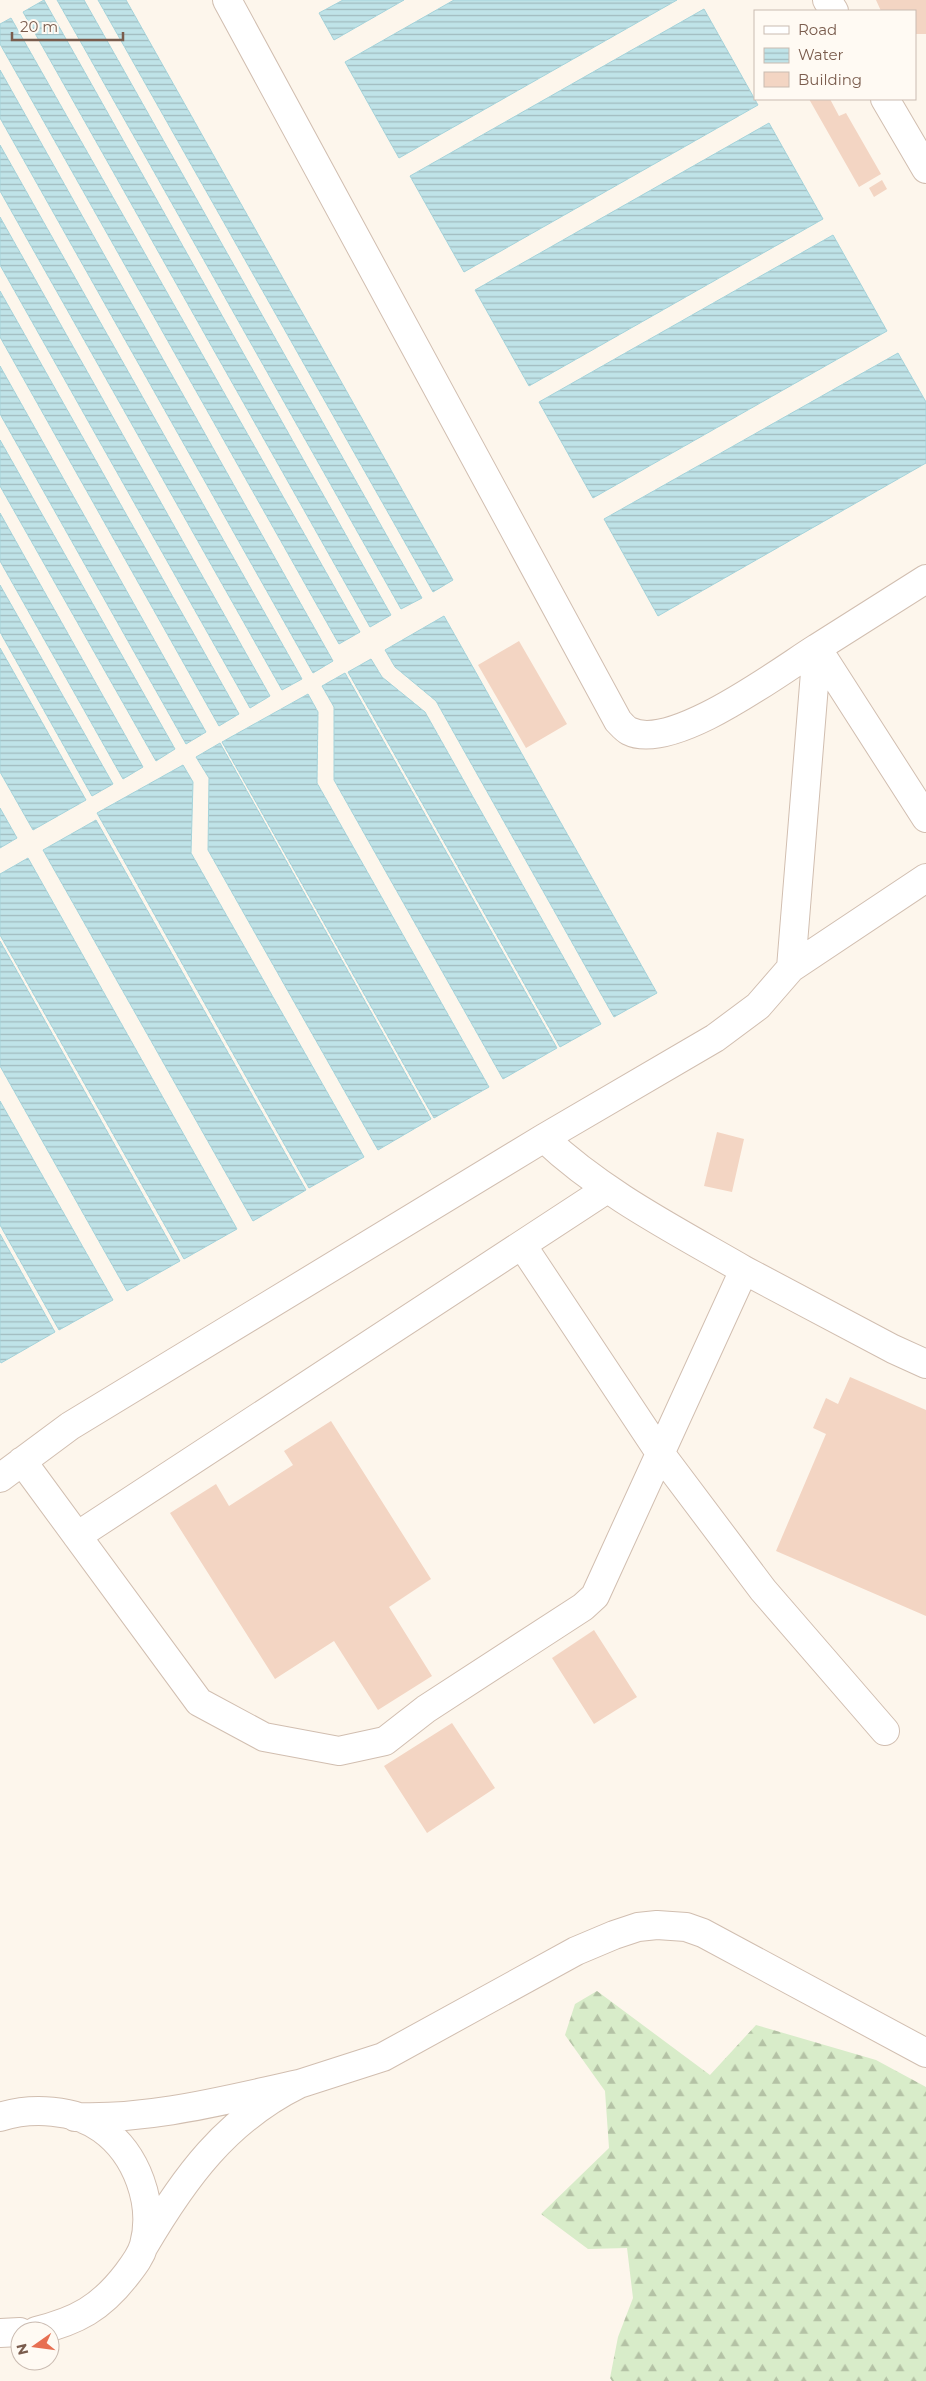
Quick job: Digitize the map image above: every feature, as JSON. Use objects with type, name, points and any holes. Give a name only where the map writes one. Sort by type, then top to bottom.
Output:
[{"type":"lane","points":[[227,0],[618,721],[630,732],[644,734],[665,732],[683,728],[707,718],[817,648],[922,588]]},
{"type":"lane","points":[[886,100],[926,169]]},
{"type":"lane","points":[[817,648],[926,818]]},
{"type":"lane","points":[[791,968],[817,648]]},
{"type":"lane","points":[[0,1478],[70,1426],[544,1138],[715,1038],[758,1006],[791,968],[926,878]]},
{"type":"lane","points":[[544,1138],[576,1167],[608,1189],[744,1270],[918,1356]]},
{"type":"lane","points":[[77,1536],[608,1189]]},
{"type":"lane","points":[[522,1245],[660,1453],[762,1590],[884,1731]]},
{"type":"lane","points":[[22,1462],[199,1702],[264,1737],[339,1751],[385,1741],[426,1709],[589,1602],[601,1586],[744,1270]]},
{"type":"lane","points":[[75,2117],[142,2115],[196,2106],[299,2084],[383,2057],[576,1951],[614,1935],[657,1925],[686,1927],[703,1933],[926,2054]]},
{"type":"lane","points":[[60,2324],[90,2312],[122,2281],[137,2260],[171,2200],[187,2177],[232,2128],[274,2096],[299,2084]]},
{"type":"lane","points":[[0,2117],[10,2114],[47,2111],[75,2117],[103,2130],[133,2166],[141,2184],[146,2201],[147,2222],[144,2246]]},
{"type":"green space","points":[[597,1991],[710,2075],[756,2025],[876,2060],[926,2087],[926,2381],[612,2381],[610,2378],[618,2337],[633,2298],[627,2248],[588,2249],[541,2214],[609,2148],[605,2091],[565,2035],[575,2004]]},
{"type":"water","points":[[44,0],[391,615],[370,627],[23,12]]},
{"type":"water","points":[[57,0],[84,0],[422,598],[401,609]]},
{"type":"water","points":[[98,0],[126,0],[453,580],[433,592]]},
{"type":"water","points":[[343,0],[404,0],[334,40],[319,13]]},
{"type":"water","points":[[454,0],[677,0],[399,158],[345,62]]},
{"type":"water","points":[[704,9],[758,105],[464,272],[410,176]]},
{"type":"water","points":[[11,18],[360,632],[339,644],[0,44],[0,24]]},
{"type":"water","points":[[0,70],[333,661],[313,673],[0,118]]},
{"type":"water","points":[[769,123],[823,219],[529,386],[475,290]]},
{"type":"water","points":[[0,145],[302,679],[282,690],[0,191]]},
{"type":"water","points":[[0,217],[270,696],[250,708],[0,265]]},
{"type":"water","points":[[833,235],[887,331],[593,498],[539,402]]},
{"type":"water","points":[[0,291],[239,714],[219,726],[0,337]]},
{"type":"water","points":[[898,353],[926,402],[926,463],[658,616],[604,519]]},
{"type":"water","points":[[0,366],[206,732],[186,744],[0,414]]},
{"type":"water","points":[[0,440],[175,749],[156,761],[0,486]]},
{"type":"water","points":[[0,513],[143,767],[123,779],[0,561]]},
{"type":"water","points":[[0,585],[113,784],[92,796],[0,632]]},
{"type":"water","points":[[444,616],[657,993],[614,1017],[436,701],[395,667],[385,650]]},
{"type":"water","points":[[0,648],[86,800],[33,830],[0,772]]},
{"type":"water","points":[[371,659],[382,677],[425,712],[601,1024],[560,1047],[348,672]]},
{"type":"water","points":[[345,673],[557,1048],[503,1079],[334,780],[334,707],[322,686]]},
{"type":"water","points":[[308,694],[318,712],[317,783],[489,1087],[434,1118],[222,742]]},
{"type":"water","points":[[220,743],[431,1119],[378,1150],[208,850],[209,778],[196,757]]},
{"type":"water","points":[[183,765],[193,782],[191,853],[364,1157],[309,1188],[97,813]]},
{"type":"water","points":[[0,808],[17,838],[0,848]]},
{"type":"water","points":[[96,820],[306,1190],[253,1221],[43,850]]},
{"type":"water","points":[[28,858],[237,1229],[184,1259],[0,935],[0,874]]},
{"type":"water","points":[[0,941],[180,1261],[127,1291],[0,1066]]},
{"type":"water","points":[[0,1101],[113,1300],[59,1330],[0,1225]]},
{"type":"water","points":[[0,1234],[55,1332],[1,1363],[0,1361]]},
{"type":"building","points":[[876,0],[926,0],[926,34],[916,34],[916,10],[881,10]]},
{"type":"building","points":[[810,100],[831,100],[839,116],[846,113],[881,174],[859,187]]},
{"type":"building","points":[[882,180],[887,189],[874,197],[869,188]]},
{"type":"building","points":[[519,641],[567,724],[526,748],[478,665]]},
{"type":"building","points":[[717,1132],[744,1139],[732,1192],[704,1186]]},
{"type":"building","points":[[850,1377],[926,1410],[926,1616],[776,1551],[826,1434],[813,1428],[826,1398],[838,1404]]},
{"type":"building","points":[[331,1421],[431,1579],[389,1607],[432,1676],[378,1710],[334,1641],[275,1679],[170,1513],[216,1484],[229,1506],[293,1465],[284,1451]]},
{"type":"building","points":[[594,1630],[637,1697],[594,1724],[552,1658]]},
{"type":"building","points":[[452,1723],[495,1788],[427,1833],[384,1766]]}]
